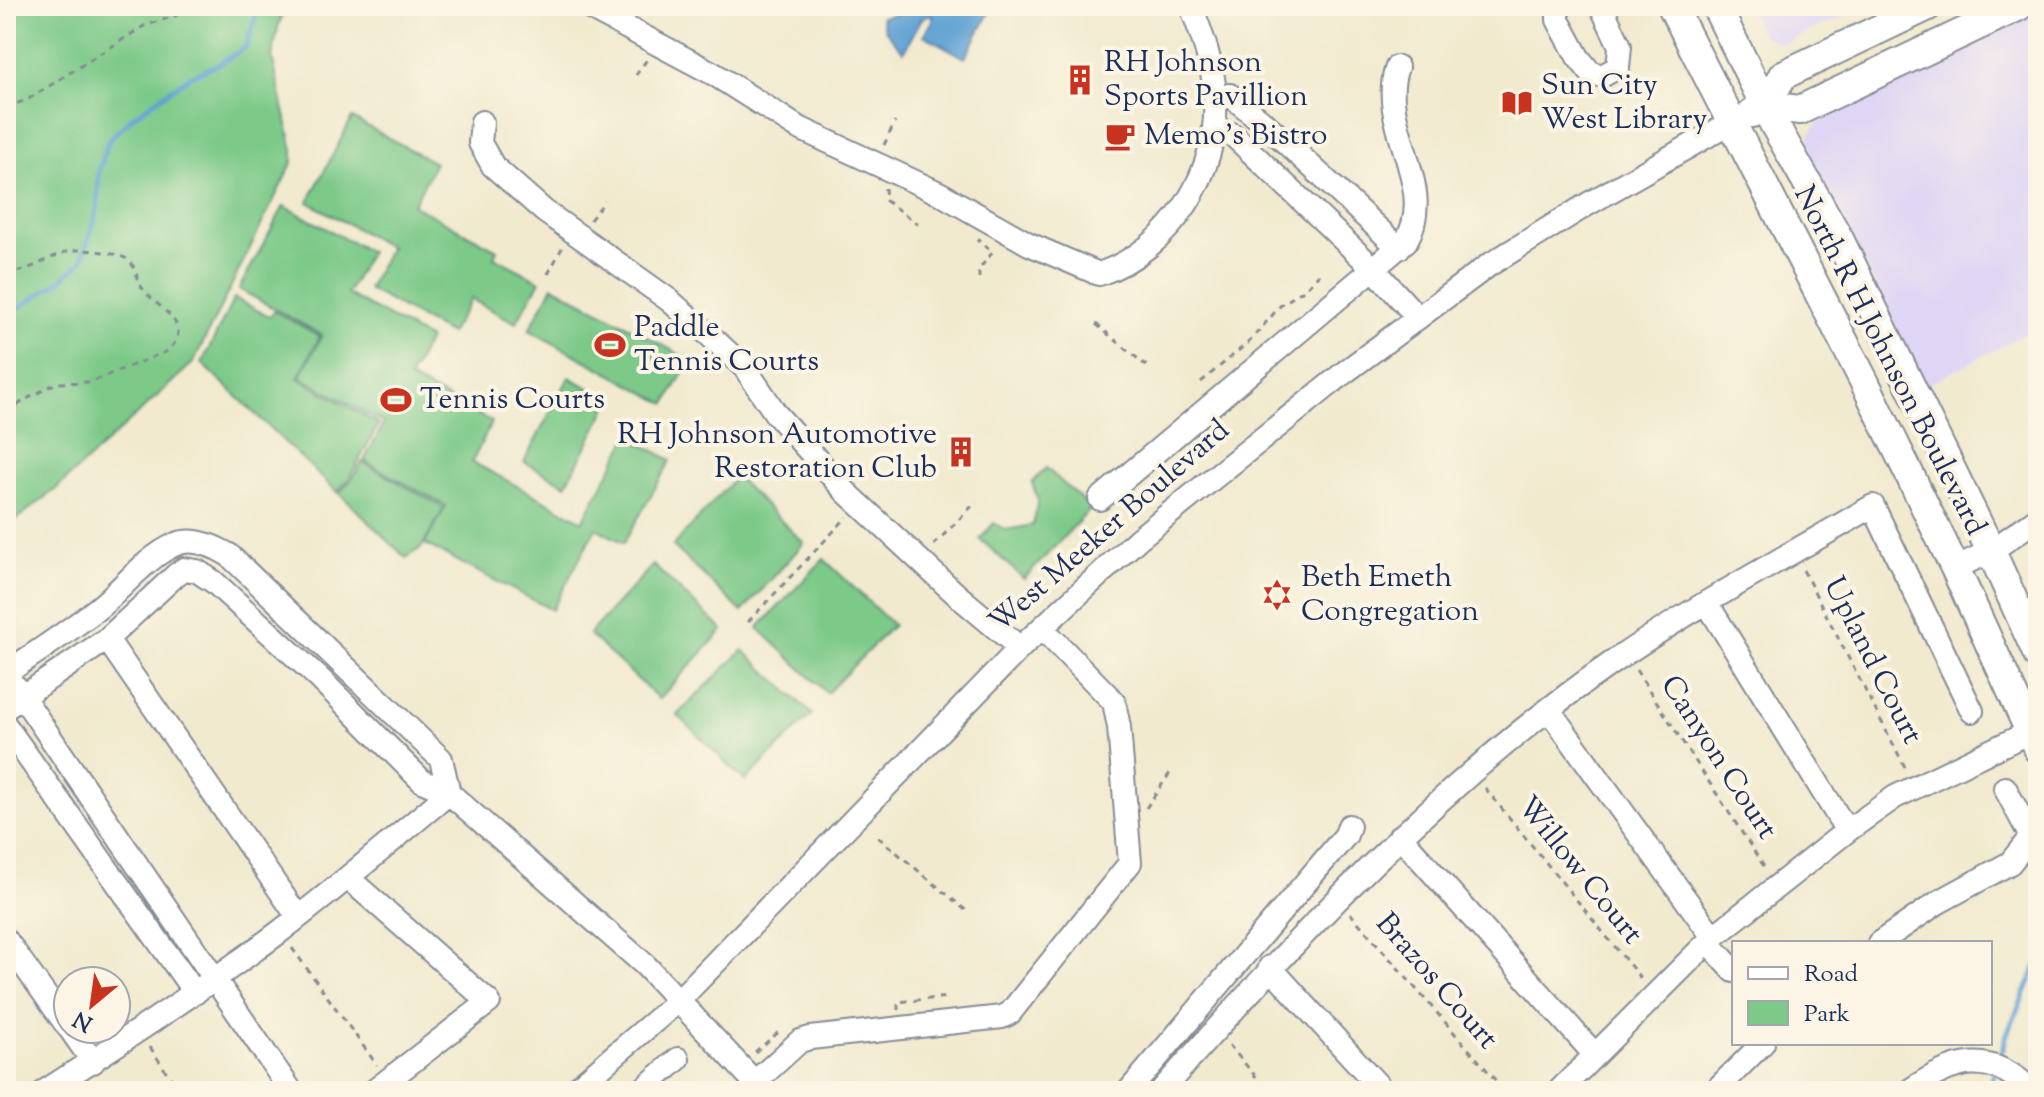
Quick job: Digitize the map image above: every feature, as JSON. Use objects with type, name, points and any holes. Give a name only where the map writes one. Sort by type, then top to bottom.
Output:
[{"type":"main road","name":"North R H Johnson Boulevard","points":[[1672,6],[1864,381],[2035,736]]},
{"type":"main road","name":"North R H Johnson Boulevard","points":[[1716,6],[1765,106],[1839,239],[1991,551],[2038,655]]},
{"type":"main road","points":[[1765,106],[1783,75],[1928,6]]},
{"type":"main road","name":"West Meeker Boulevard","points":[[1730,123],[1765,106],[1800,110],[2019,6]]},
{"type":"street","points":[[586,6],[714,74],[797,127],[928,188],[1029,244],[1099,274],[1120,267],[1142,252],[1177,217],[1204,171],[1211,152],[1215,95],[1206,48],[1191,6]]},
{"type":"street","points":[[1558,6],[1558,20],[1578,57],[1590,72],[1602,76],[1618,67],[1621,53],[1601,6]]},
{"type":"street","points":[[1100,499],[1399,248],[1411,233],[1417,213],[1392,91],[1397,67]]},
{"type":"street","points":[[1230,95],[1399,248]]},
{"type":"street","points":[[482,122],[480,143],[493,166],[544,211],[669,300],[708,334],[745,368],[776,414],[827,473],[957,595],[1020,648]]},
{"type":"street","name":"West Meeker Boulevard","points":[[573,1091],[678,1001],[1020,648],[1138,539],[1345,372],[1489,265],[1730,123]]},
{"type":"street","points":[[1214,128],[1232,134],[1374,269],[1418,318]]},
{"type":"street","points":[[1161,1091],[1270,967],[1400,836],[1472,772],[1626,654],[1873,506],[1972,711]]},
{"type":"street","points":[[1955,568],[1991,551],[2038,518]]},
{"type":"street","points":[[291,1091],[117,835],[14,702],[6,673],[101,606],[147,563],[166,550],[178,543],[201,543],[229,555],[441,759],[449,793]]},
{"type":"street","points":[[197,571],[201,543]]},
{"type":"street","points":[[14,702],[107,639],[177,574],[184,569],[197,571],[214,582],[320,679],[422,781],[449,793],[645,965],[759,1086],[800,1041],[810,1038],[992,1018],[1010,1013],[1130,863],[1121,741],[1114,702],[1042,628]]},
{"type":"street","points":[[1707,603],[1847,831]]},
{"type":"street","points":[[107,639],[298,917]]},
{"type":"street","points":[[320,679],[340,660]]},
{"type":"street","points":[[1549,710],[1732,968]]},
{"type":"street","points":[[6,726],[195,993]]},
{"type":"street","points":[[1559,1091],[1711,940],[1776,884],[1847,831],[1895,797],[2035,736]]},
{"type":"street","points":[[1882,941],[1937,903],[2010,863],[2031,837],[2005,788]]},
{"type":"street","points":[[45,1091],[76,1083],[93,1062],[280,932],[449,793]]},
{"type":"street","points":[[1129,1091],[1331,852],[1349,826]]},
{"type":"street","points":[[95,849],[117,835]]},
{"type":"street","points":[[1400,836],[1595,1055]]},
{"type":"street","points":[[348,878],[489,1002],[381,1086]]},
{"type":"street","points":[[6,940],[52,1004]]},
{"type":"street","points":[[1270,967],[1383,1091]]},
{"type":"street","points":[[81,1045],[93,1062]]},
{"type":"street","points":[[1715,1091],[1761,1045]]},
{"type":"street","points":[[641,1091],[678,1059]]},
{"type":"street","points":[[1909,1091],[1948,1067],[1964,1063],[2006,1075]]},
{"type":"path","points":[[6,107],[27,100],[144,26],[175,16],[191,6]]},
{"type":"path","points":[[979,278],[979,269],[993,252],[978,241],[990,221]]},
{"type":"path","points":[[6,273],[26,271],[74,250],[124,257],[132,264],[142,288],[174,319],[178,327],[174,345],[168,351],[90,382],[56,383],[23,401],[6,415]]},
{"type":"path","points":[[1201,382],[1245,345],[1281,305],[1296,296],[1319,274]]},
{"type":"path","points":[[1096,324],[1149,368]]},
{"type":"path","points":[[920,559],[976,502]]},
{"type":"path","points":[[748,622],[847,517]]},
{"type":"path","name":"Upland Court","points":[[1794,553],[1915,787]]},
{"type":"path","name":"Canyon Court","points":[[1626,654],[1776,884]]},
{"type":"path","name":"Willow Court","points":[[1472,772],[1655,995]]},
{"type":"path","points":[[1146,808],[1170,773]]},
{"type":"path","points":[[878,837],[969,913]]},
{"type":"path","name":"Brazos Court","points":[[1338,899],[1505,1091]]},
{"type":"path","points":[[280,932],[381,1086]]},
{"type":"path","points":[[1216,1029],[1268,1091]]},
{"type":"path","points":[[140,1031],[179,1091]]},
{"type":"shaded area","points":[[1747,6],[1868,6],[1781,44],[1763,36]]},
{"type":"shaded area","points":[[2038,11],[2038,327],[1925,386],[1807,147],[1809,136],[1817,123]]},
{"type":"green space","points":[[6,6],[286,6],[272,57],[293,161],[193,363],[56,489],[6,527]]},
{"type":"green space","name":"Tennis Courts","points":[[352,118],[435,163],[413,205],[497,250],[494,257],[540,281],[516,323],[471,299],[450,334],[368,289],[390,247],[308,202]]},
{"type":"green space","name":"Tennis Courts","points":[[284,206],[370,252],[347,294],[429,339],[409,378],[492,422],[472,462],[583,521],[628,437],[671,460],[624,543],[596,528],[552,610],[425,544],[446,506],[364,461],[384,423],[300,377],[322,335],[239,289]]},
{"type":"green space","name":"Paddle Tennis Courts","points":[[553,286],[690,360],[666,404],[529,330]]},
{"type":"green space","points":[[234,298],[270,317],[274,311],[320,336],[298,378],[379,424],[349,479],[337,492],[202,363]]},
{"type":"green space","points":[[569,377],[611,400],[566,485],[524,462]]},
{"type":"green space","points":[[362,462],[444,508],[422,547],[406,558],[339,493]]},
{"type":"green space","points":[[1046,468],[1091,508],[1024,579],[980,539],[994,523],[1006,530],[1033,525],[1038,500],[1032,483]]},
{"type":"green space","points":[[736,477],[804,543],[742,612],[673,546]]},
{"type":"green space","points":[[824,559],[893,625],[827,693],[758,628]]},
{"type":"green space","points":[[653,565],[723,630],[659,699],[589,634]]},
{"type":"green space","points":[[743,650],[812,714],[745,781],[677,715]]},
{"type":"water","points":[[905,6],[993,6],[965,58],[924,35],[934,17],[928,15],[922,18],[904,51],[901,49],[885,30],[881,17],[898,14]]},
{"type":"waterway","points":[[6,316],[59,282],[82,261],[97,211],[99,170],[109,139],[134,116],[189,77],[221,63],[246,47],[259,6]]},
{"type":"waterway","points":[[1999,1062],[2007,1034],[2038,963]]},
{"type":"waterway","points":[[1987,1091],[1995,1072]]},
{"type":"place","name":"RH Johnson Sports Pavillion","points":[[1080,80]]},
{"type":"place","name":"Sun City West Library","points":[[1517,103]]},
{"type":"place","name":"Memo's Bistro","points":[[1120,136]]},
{"type":"place","name":"Paddle Tennis Courts","points":[[610,345]]},
{"type":"place","name":"Tennis Courts","points":[[396,400]]},
{"type":"place","name":"RH Johnson Automotive Restoration Club","points":[[961,452]]},
{"type":"place","name":"Beth Emeth Congregation","points":[[1277,595]]}]
